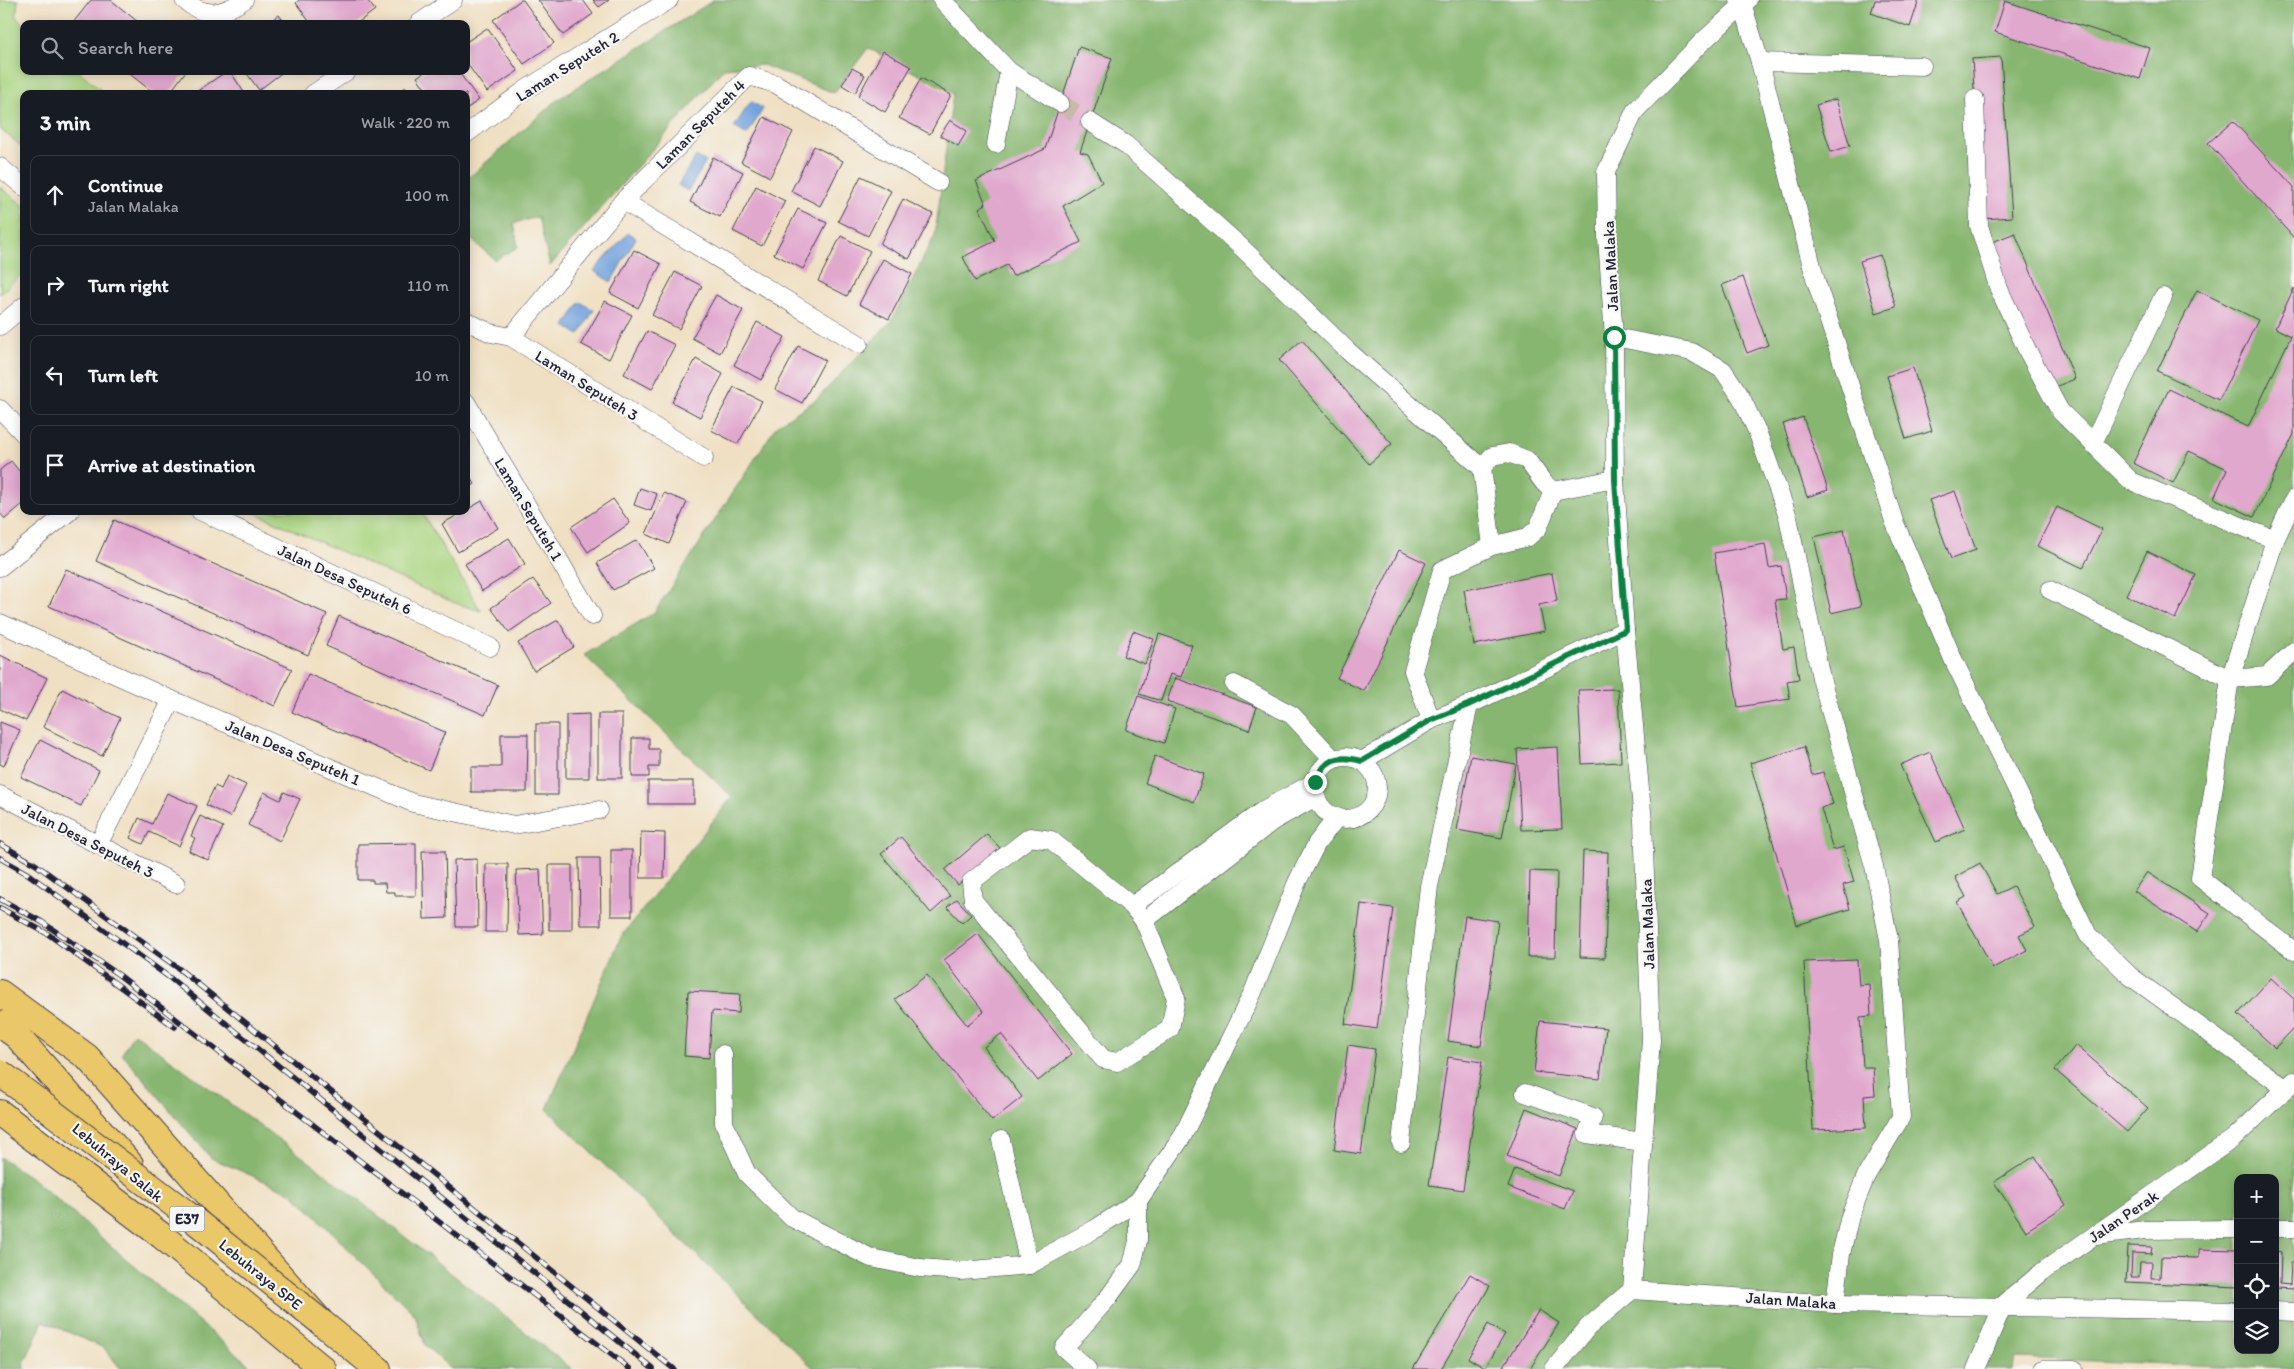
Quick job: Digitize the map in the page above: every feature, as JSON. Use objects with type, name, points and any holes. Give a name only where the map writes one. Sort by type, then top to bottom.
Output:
[{"type":"highway","points":[[0,993],[87,1057],[322,1324]]},
{"type":"highway","points":[[0,1024],[18,1036],[159,1196]]},
{"type":"highway","name":"Lebuhraya Salak","points":[[0,1068],[64,1117],[159,1196],[377,1369]]},
{"type":"highway","name":"Lebuhraya SPE","points":[[0,1073],[183,1211],[377,1369]]},
{"type":"highway","name":"Lebuhraya SPE","points":[[0,1113],[162,1236],[323,1369]]},
{"type":"highway","points":[[0,1121],[295,1369]]},
{"type":"street","points":[[184,0],[194,9],[219,12],[233,8],[244,0]]},
{"type":"street","points":[[424,20],[454,0]]},
{"type":"street","name":"Laman Seputeh 2","points":[[470,131],[525,90],[668,0]]},
{"type":"street","points":[[942,0],[1009,71],[1060,103]]},
{"type":"street","points":[[1743,2],[1815,278],[1894,520],[1953,659],[2088,936],[2130,976],[2290,1085]]},
{"type":"street","name":"Jalan Malaka","points":[[1743,2],[1635,111],[1606,172],[1607,238],[1614,337],[1615,480],[1644,831],[1651,1040],[1632,1290],[1835,1304],[2004,1305],[2234,1310]]},
{"type":"street","points":[[1760,62],[1922,66]]},
{"type":"street","points":[[996,144],[1009,71]]},
{"type":"street","points":[[319,90],[341,75]]},
{"type":"street","name":"Laman Seputeh 4","points":[[511,337],[623,201],[749,76],[776,84],[938,182]]},
{"type":"street","points":[[1975,99],[1979,226],[1999,289],[2028,352],[2060,410],[2131,481],[2275,540]]},
{"type":"street","points":[[1090,122],[1126,144],[1240,246],[1348,351],[1482,468],[1492,546]]},
{"type":"street","points":[[0,167],[20,184]]},
{"type":"street","points":[[623,201],[859,344]]},
{"type":"street","points":[[2093,443],[2163,297]]},
{"type":"street","points":[[0,326],[20,309]]},
{"type":"street","name":"Laman Seputeh 3","points":[[470,323],[491,333],[511,337],[704,458]]},
{"type":"street","points":[[1614,337],[1692,352],[1723,370],[1741,397],[1757,431],[1788,517],[1821,678],[1874,866],[1889,940],[1901,1117],[1866,1176],[1850,1216],[1841,1254],[1835,1304]]},
{"type":"street","points":[[0,409],[20,430]]},
{"type":"street","name":"Laman Seputeh 1","points":[[470,409],[592,616]]},
{"type":"street","points":[[1482,468],[1492,456],[1509,452],[1528,460],[1544,483],[1553,491]]},
{"type":"street","points":[[1553,491],[1615,480]]},
{"type":"street","points":[[1431,720],[1413,671],[1442,570],[1492,546],[1528,537],[1538,528],[1553,491]]},
{"type":"street","points":[[2294,499],[2275,540],[2230,679],[2200,878],[2294,951]]},
{"type":"street","points":[[0,567],[65,515]]},
{"type":"street","name":"Jalan Desa Seputeh 6","points":[[209,515],[490,647]]},
{"type":"street","points":[[2050,590],[2230,679],[2267,676],[2294,651]]},
{"type":"street","name":"Jalan Desa Seputeh 1","points":[[0,623],[172,700],[413,803],[514,826],[599,810]]},
{"type":"street","points":[[1362,761],[1431,720],[1468,705],[1626,630]]},
{"type":"street","points":[[1234,684],[1292,715],[1333,759]]},
{"type":"street","points":[[98,845],[172,700]]},
{"type":"street","points":[[1401,1143],[1430,886],[1468,705]]},
{"type":"street","points":[[1348,756],[1362,761],[1373,771],[1378,785],[1375,800],[1366,812],[1352,818],[1337,817],[1324,810],[1316,790],[1321,768],[1333,759],[1348,756]]},
{"type":"street","points":[[1132,906],[1265,810],[1316,790]]},
{"type":"street","points":[[1144,921],[1316,790]]},
{"type":"street","name":"Jalan Desa Seputeh 3","points":[[0,795],[176,884]]},
{"type":"street","points":[[724,1054],[724,1123],[747,1174],[792,1218],[871,1258],[920,1268],[961,1271],[1029,1265],[1095,1229],[1138,1201],[1182,1137],[1253,992],[1296,882],[1317,843],[1337,817]]},
{"type":"street","points":[[1030,837],[1051,840],[1132,906],[1144,921],[1176,998],[1170,1029],[1117,1062],[1103,1059],[973,900],[971,882],[1030,837]]},
{"type":"street","name":"Jalan Perak","points":[[1976,1369],[2004,1305],[2042,1272],[2234,1138],[2290,1085]]},
{"type":"street","points":[[1525,1093],[1593,1117],[1587,1134],[1643,1142]]},
{"type":"street","points":[[1001,1140],[1029,1265]]},
{"type":"street","points":[[1087,1369],[1064,1348],[1107,1299],[1132,1266],[1138,1241],[1138,1201]]},
{"type":"street","points":[[2279,1228],[2294,1228]]},
{"type":"street","points":[[2092,1237],[2145,1230],[2234,1229]]},
{"type":"street","points":[[1554,1369],[1588,1327],[1632,1290]]},
{"type":"street","points":[[2279,1311],[2294,1312]]},
{"type":"street","points":[[2043,1369],[2074,1369]]},
{"type":"green space","points":[[0,0],[18,0],[16,17],[20,20],[20,75],[84,75],[100,90],[20,90],[20,145],[0,129]]},
{"type":"green space","points":[[714,0],[2294,0],[2294,1369],[2017,1358],[2012,1369],[814,1369],[547,1109],[621,937],[732,797],[584,655],[654,613],[777,425],[817,399],[892,320],[935,235],[953,93],[868,48],[834,93],[763,65],[724,68],[550,266],[538,217],[514,223],[518,247],[495,260],[470,238],[470,176],[557,100]]},
{"type":"green space","points":[[0,187],[20,203],[20,276],[0,294]]},
{"type":"green space","points":[[260,515],[423,515],[481,611],[455,603]]},
{"type":"green space","points":[[134,1033],[319,1169],[572,1369],[451,1369],[425,1345],[415,1315],[292,1193],[211,1158],[122,1054]]},
{"type":"green space","points":[[0,1157],[33,1179],[254,1369],[121,1369],[104,1348],[43,1321],[23,1366],[25,1369],[0,1369]]},
{"type":"water","points":[[751,101],[763,109],[747,135],[734,127]]},
{"type":"water","points":[[696,156],[706,162],[688,191],[678,185]]},
{"type":"water","points":[[628,233],[636,238],[611,282],[594,271]]},
{"type":"water","points":[[580,302],[594,310],[579,335],[565,326]]},
{"type":"building","points":[[91,0],[111,0],[136,20],[75,20]]},
{"type":"building","points":[[299,0],[367,0],[375,10],[361,20],[308,20],[296,3]]},
{"type":"building","points":[[523,0],[554,43],[524,64],[493,20]]},
{"type":"building","points":[[538,0],[583,0],[593,14],[563,35]]},
{"type":"building","points":[[593,0],[609,0],[599,7]]},
{"type":"building","points":[[1875,0],[1919,0],[1910,27],[1871,13]]},
{"type":"building","points":[[2005,1],[2150,48],[2140,79],[1995,32]]},
{"type":"building","points":[[279,15],[283,20],[272,20]]},
{"type":"building","points":[[487,28],[518,71],[487,92],[470,68],[470,39]]},
{"type":"building","points":[[1079,47],[1112,58],[1080,152],[1088,154],[1102,182],[1063,206],[1081,242],[1013,276],[1007,265],[975,281],[963,257],[995,241],[979,208],[986,204],[976,181],[1045,149]]},
{"type":"building","points":[[883,51],[911,67],[885,112],[858,96]]},
{"type":"building","points":[[2001,57],[2012,217],[1983,219],[1972,59]]},
{"type":"building","points":[[852,68],[865,75],[855,93],[842,85]]},
{"type":"building","points":[[131,75],[183,75],[172,90],[150,90]]},
{"type":"building","points":[[221,75],[233,75],[242,90],[199,90]]},
{"type":"building","points":[[248,75],[279,75],[259,90]]},
{"type":"building","points":[[420,75],[461,75],[479,100],[470,106],[470,90],[426,90],[417,77]]},
{"type":"building","points":[[921,78],[951,95],[930,134],[899,118]]},
{"type":"building","points":[[1836,99],[1850,146],[1831,152],[1816,105]]},
{"type":"building","points":[[764,117],[793,132],[770,177],[741,162]]},
{"type":"building","points":[[950,120],[967,131],[958,146],[940,135]]},
{"type":"building","points":[[2233,121],[2294,187],[2294,238],[2208,143]]},
{"type":"building","points":[[814,146],[843,161],[820,206],[791,191]]},
{"type":"building","points":[[713,157],[743,172],[720,217],[690,202]]},
{"type":"building","points":[[861,176],[891,191],[868,236],[838,221]]},
{"type":"building","points":[[756,186],[785,201],[762,246],[733,231]]},
{"type":"building","points":[[903,199],[933,214],[909,259],[880,244]]},
{"type":"building","points":[[798,209],[827,223],[803,269],[774,254]]},
{"type":"building","points":[[2015,233],[2075,379],[2047,390],[1987,244]]},
{"type":"building","points":[[841,236],[870,251],[847,296],[818,281]]},
{"type":"building","points":[[634,250],[661,264],[638,308],[610,293]]},
{"type":"building","points":[[1880,255],[1896,307],[1876,313],[1860,261]]},
{"type":"building","points":[[883,259],[912,274],[889,319],[859,304]]},
{"type":"building","points":[[675,272],[702,286],[679,329],[652,315]]},
{"type":"building","points":[[1743,277],[1768,345],[1747,353],[1722,285]]},
{"type":"building","points":[[2294,288],[2294,434],[2254,517],[2214,498],[2227,469],[2189,451],[2173,483],[2133,463],[2169,389],[2248,427],[2291,336],[2275,328]]},
{"type":"building","points":[[2197,290],[2258,320],[2219,400],[2157,371]]},
{"type":"building","points":[[716,295],[743,310],[720,353],[692,338]]},
{"type":"building","points":[[605,301],[632,315],[609,359],[581,344]]},
{"type":"building","points":[[757,322],[785,337],[761,380],[734,365]]},
{"type":"building","points":[[647,331],[675,345],[652,389],[624,374]]},
{"type":"building","points":[[1302,340],[1392,444],[1369,464],[1279,360]]},
{"type":"building","points":[[798,346],[825,360],[802,403],[775,389]]},
{"type":"building","points":[[696,359],[723,374],[700,417],[672,402]]},
{"type":"building","points":[[1913,368],[1932,431],[1906,439],[1887,376]]},
{"type":"building","points":[[734,387],[762,401],[738,444],[711,430]]},
{"type":"building","points":[[1803,417],[1828,490],[1807,497],[1783,424]]},
{"type":"building","points":[[11,461],[20,472],[20,506],[5,519],[0,513],[0,470]]},
{"type":"building","points":[[470,477],[475,484],[470,487]]},
{"type":"building","points":[[640,488],[657,494],[651,511],[634,505]]},
{"type":"building","points":[[1955,491],[1976,550],[1951,559],[1929,500]]},
{"type":"building","points":[[664,493],[687,502],[669,544],[646,534]]},
{"type":"building","points":[[613,499],[630,523],[588,552],[571,527]]},
{"type":"building","points":[[482,501],[498,528],[458,552],[442,524],[458,515],[470,515],[470,508]]},
{"type":"building","points":[[2057,507],[2102,529],[2083,568],[2037,546]]},
{"type":"building","points":[[114,520],[327,614],[308,655],[96,561]]},
{"type":"building","points":[[1844,530],[1861,606],[1831,613],[1814,537]]},
{"type":"building","points":[[509,538],[525,564],[482,591],[465,564]]},
{"type":"building","points":[[637,540],[654,568],[613,590],[597,563]]},
{"type":"building","points":[[1765,544],[1769,568],[1781,566],[1786,599],[1775,600],[1783,649],[1794,647],[1799,679],[1787,681],[1790,699],[1738,707],[1714,553]]},
{"type":"building","points":[[1399,550],[1426,563],[1364,691],[1337,678]]},
{"type":"building","points":[[2147,551],[2196,575],[2175,619],[2126,595]]},
{"type":"building","points":[[66,569],[292,669],[275,706],[49,606]]},
{"type":"building","points":[[1552,573],[1557,601],[1539,605],[1545,631],[1474,645],[1464,590]]},
{"type":"building","points":[[533,579],[551,603],[509,632],[491,608]]},
{"type":"building","points":[[339,616],[498,685],[485,715],[326,646]]},
{"type":"building","points":[[558,620],[574,647],[534,671],[518,643]]},
{"type":"building","points":[[1133,631],[1154,639],[1145,664],[1123,656]]},
{"type":"building","points":[[1159,634],[1192,645],[1181,677],[1170,674],[1161,701],[1139,694]]},
{"type":"building","points":[[0,655],[47,678],[26,721],[0,709]]},
{"type":"building","points":[[308,674],[445,732],[429,770],[292,712]]},
{"type":"building","points":[[1175,678],[1257,707],[1249,730],[1167,701]]},
{"type":"building","points":[[62,689],[120,718],[102,756],[43,727]]},
{"type":"building","points":[[1618,689],[1621,762],[1582,764],[1578,690]]},
{"type":"building","points":[[1138,696],[1175,709],[1164,743],[1126,730]]},
{"type":"building","points":[[589,714],[589,778],[566,778],[566,715]]},
{"type":"building","points":[[598,714],[622,714],[622,778],[598,778]]},
{"type":"building","points":[[0,722],[20,730],[4,766],[0,764]]},
{"type":"building","points":[[536,724],[558,724],[558,795],[536,795]]},
{"type":"building","points":[[501,734],[528,734],[527,792],[471,792],[471,767],[501,767]]},
{"type":"building","points":[[632,738],[649,738],[649,749],[659,749],[659,767],[649,767],[649,777],[632,777]]},
{"type":"building","points":[[40,740],[99,770],[81,806],[21,777]]},
{"type":"building","points":[[1558,747],[1562,829],[1521,830],[1517,749]]},
{"type":"building","points":[[1804,747],[1812,775],[1823,772],[1833,804],[1821,808],[1833,850],[1844,847],[1854,882],[1843,885],[1850,909],[1797,925],[1750,763]]},
{"type":"building","points":[[1930,752],[1965,829],[1936,842],[1900,765]]},
{"type":"building","points":[[1155,756],[1204,774],[1194,802],[1145,783]]},
{"type":"building","points":[[1471,756],[1516,764],[1502,838],[1457,830]]},
{"type":"building","points":[[227,776],[246,785],[230,817],[206,805],[215,786],[221,789]]},
{"type":"building","points":[[648,781],[694,781],[694,804],[648,804]]},
{"type":"building","points":[[264,792],[280,800],[284,792],[300,799],[280,841],[248,825]]},
{"type":"building","points":[[167,793],[197,806],[179,846],[149,832],[143,844],[130,838],[139,818],[152,824]]},
{"type":"building","points":[[200,816],[223,827],[208,860],[189,851],[195,838],[191,836]]},
{"type":"building","points":[[641,832],[665,833],[664,878],[640,878]]},
{"type":"building","points":[[987,834],[1000,848],[958,885],[945,870]]},
{"type":"building","points":[[901,837],[950,896],[931,913],[881,854]]},
{"type":"building","points":[[416,843],[416,896],[395,896],[395,892],[386,892],[385,883],[373,883],[373,880],[358,880],[358,844]]},
{"type":"building","points":[[611,850],[632,850],[632,916],[611,916]]},
{"type":"building","points":[[422,851],[445,851],[447,918],[424,919]]},
{"type":"building","points":[[1583,851],[1608,852],[1605,958],[1580,957]]},
{"type":"building","points":[[579,858],[600,858],[601,925],[580,925]]},
{"type":"building","points":[[477,859],[478,927],[456,927],[454,860]]},
{"type":"building","points":[[1980,863],[1997,894],[2013,886],[2035,927],[2019,935],[2027,950],[1993,968],[1957,902],[1966,897],[1955,877]]},
{"type":"building","points":[[486,864],[508,864],[507,932],[485,932]]},
{"type":"building","points":[[549,865],[572,865],[572,930],[549,930]]},
{"type":"building","points":[[540,869],[543,934],[519,935],[516,870]]},
{"type":"building","points":[[1530,871],[1557,872],[1555,957],[1528,957]]},
{"type":"building","points":[[2147,872],[2210,913],[2197,932],[2134,891]]},
{"type":"building","points":[[957,899],[971,915],[962,923],[947,907]]},
{"type":"building","points":[[1361,904],[1393,908],[1377,1029],[1345,1024]]},
{"type":"building","points":[[1465,916],[1498,921],[1481,1046],[1448,1041]]},
{"type":"building","points":[[978,934],[1072,1054],[1038,1081],[1001,1034],[984,1047],[1022,1097],[992,1121],[895,999],[927,975],[967,1025],[984,1012],[944,960]]},
{"type":"building","points":[[1857,960],[1859,985],[1869,984],[1871,1016],[1860,1017],[1863,1067],[1873,1067],[1875,1095],[1864,1096],[1866,1128],[1813,1130],[1804,962]]},
{"type":"building","points":[[2271,978],[2294,999],[2294,1028],[2275,1048],[2238,1014]]},
{"type":"building","points":[[688,991],[740,994],[739,1013],[712,1011],[709,1058],[684,1056]]},
{"type":"building","points":[[1540,1021],[1606,1028],[1600,1079],[1534,1072]]},
{"type":"building","points":[[1348,1045],[1375,1049],[1361,1154],[1334,1150]]},
{"type":"building","points":[[2076,1045],[2148,1108],[2127,1132],[2055,1070]]},
{"type":"building","points":[[1448,1057],[1482,1062],[1463,1190],[1429,1185]]},
{"type":"building","points":[[1526,1108],[1578,1129],[1559,1176],[1507,1156]]},
{"type":"building","points":[[2035,1156],[2066,1205],[2026,1231],[1994,1182]]},
{"type":"building","points":[[1515,1169],[1573,1191],[1565,1209],[1508,1187]]},
{"type":"building","points":[[2128,1246],[2152,1247],[2151,1254],[2132,1253],[2131,1277],[2139,1277],[2140,1262],[2152,1262],[2151,1278],[2160,1278],[2161,1257],[2199,1258],[2199,1249],[2234,1250],[2234,1287],[2126,1282]]},
{"type":"building","points":[[2279,1252],[2281,1252],[2280,1284],[2290,1285],[2291,1262],[2294,1262],[2294,1289],[2279,1288]]},
{"type":"building","points":[[1470,1274],[1490,1286],[1441,1369],[1413,1369]]},
{"type":"building","points":[[1539,1310],[1559,1323],[1530,1369],[1502,1369]]},
{"type":"building","points":[[1488,1324],[1505,1334],[1485,1368],[1468,1358]]},
{"type":"tunnel","points":[[1060,103],[1090,122]]},
{"type":"railway","points":[[0,844],[35,864],[178,968],[674,1369]]},
{"type":"railway","points":[[0,858],[28,874],[170,978],[653,1369]]},
{"type":"railway","points":[[0,899],[42,922],[119,975],[630,1369]]},
{"type":"railway","points":[[0,908],[48,934],[175,1027]]},
{"type":"route","points":[[1315,782],[1321,768],[1333,759],[1348,756],[1362,761],[1431,720],[1468,705],[1626,630],[1615,480],[1614,337]]}]
